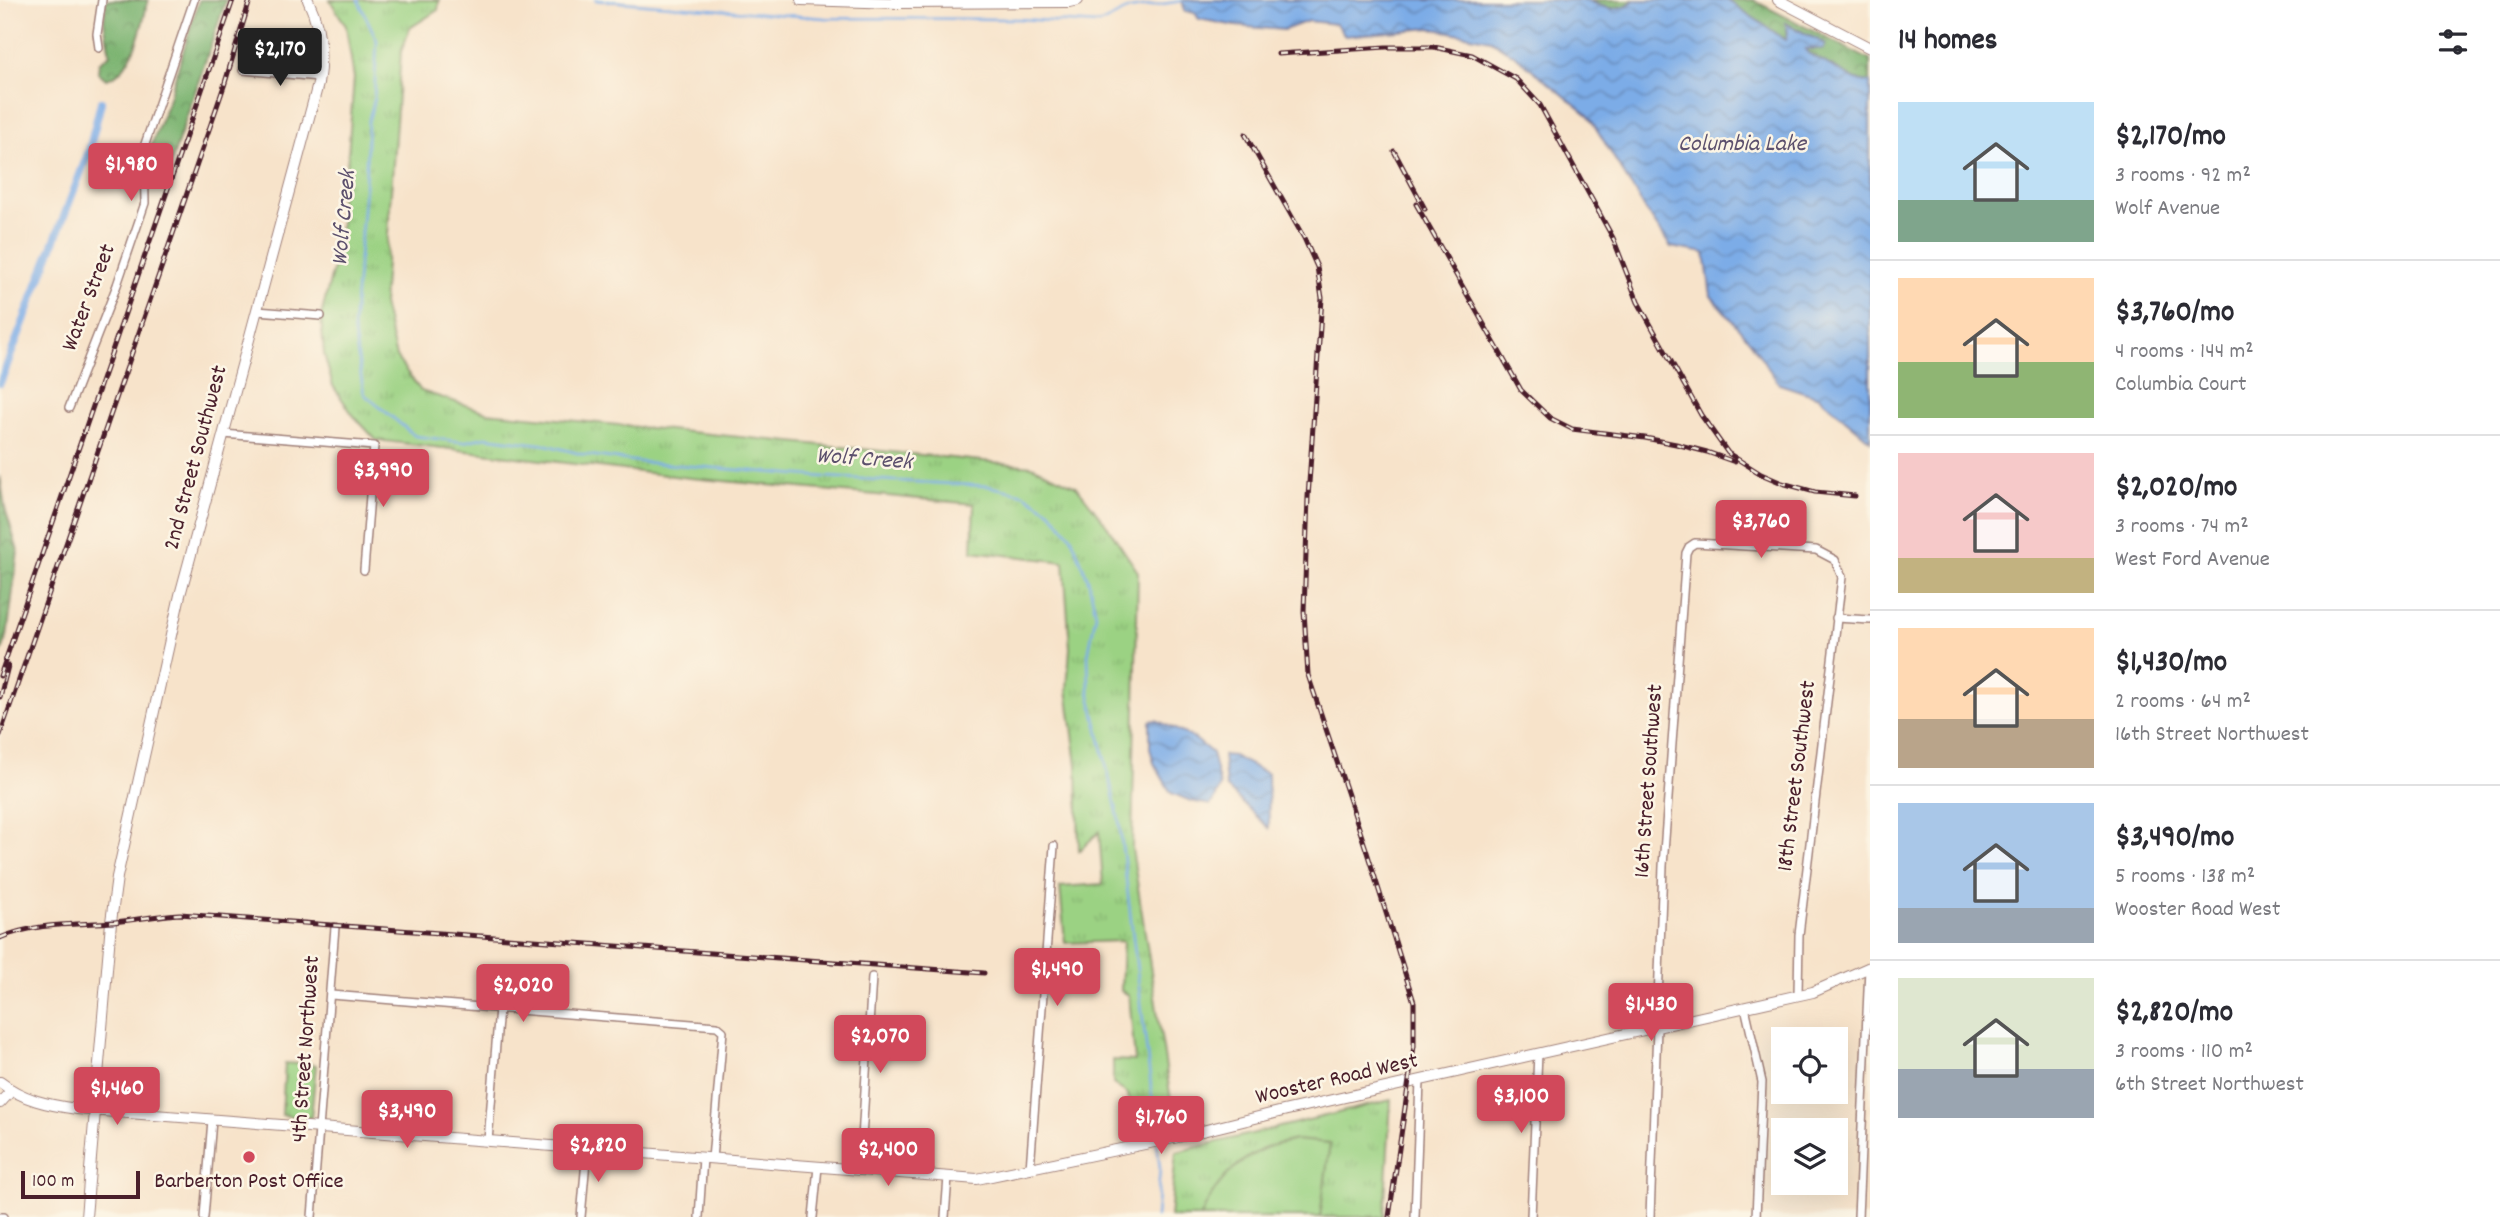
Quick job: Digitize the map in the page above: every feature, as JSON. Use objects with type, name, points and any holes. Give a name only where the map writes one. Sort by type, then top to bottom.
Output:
[{"type":"main road","name":"2nd Street Southwest","points":[[86,1217],[110,930],[117,877],[178,604],[319,78],[320,35],[308,0]]},
{"type":"main road","points":[[801,0],[949,3],[1078,0]]},
{"type":"main road","points":[[1778,0],[1870,48]]},
{"type":"main road","name":"Wooster Road West","points":[[0,1082],[11,1091],[32,1100],[95,1110],[984,1179],[1820,990],[1870,967]]},
{"type":"main road","points":[[0,1102],[11,1091]]},
{"type":"street","points":[[99,48],[97,34],[103,0]]},
{"type":"street","name":"Water Street","points":[[69,408],[117,285],[145,203],[144,147],[194,0]]},
{"type":"street","points":[[243,70],[319,78]]},
{"type":"street","points":[[257,311],[321,316]]},
{"type":"street","points":[[223,434],[374,446],[364,570]]},
{"type":"street","name":"16th Street Southwest","points":[[1650,1217],[1663,866],[1686,553],[1695,543],[1811,549],[1828,555],[1836,563]]},
{"type":"street","name":"18th Street Southwest","points":[[1798,995],[1798,935],[1842,577],[1836,563]]},
{"type":"street","points":[[1836,618],[1870,620]]},
{"type":"street","points":[[1030,1169],[1054,846]]},
{"type":"street","name":"4th Street Northwest","points":[[312,1217],[335,926]]},
{"type":"street","points":[[1858,1217],[1870,967]]},
{"type":"street","points":[[860,1171],[872,977]]},
{"type":"street","points":[[331,995],[717,1026],[723,1031],[699,1217]]},
{"type":"street","points":[[1745,1007],[1762,1082],[1756,1217]]},
{"type":"street","points":[[488,1141],[499,1008]]},
{"type":"street","points":[[1531,1217],[1538,1053]]},
{"type":"street","points":[[1415,1217],[1420,1081]]},
{"type":"street","points":[[204,1217],[212,1120]]},
{"type":"street","points":[[581,1217],[587,1149]]},
{"type":"street","points":[[813,1217],[818,1167]]},
{"type":"street","points":[[945,1217],[948,1178]]},
{"type":"green space","points":[[106,0],[148,0],[140,34],[130,58],[115,75],[106,79],[98,72],[99,63],[110,54],[104,21]]},
{"type":"green space","points":[[199,0],[226,0],[170,166],[162,178],[149,152]]},
{"type":"green space","points":[[330,0],[439,0],[438,10],[410,28],[401,52],[383,304],[396,357],[421,391],[487,412],[1032,466],[1076,486],[1106,524],[1138,572],[1132,849],[1175,1126],[1135,1135],[1128,1094],[1113,1084],[1113,1060],[1135,1061],[1129,995],[1121,991],[1123,941],[1065,943],[1060,887],[1103,884],[1099,832],[1079,851],[1077,765],[1067,689],[1070,648],[1064,562],[972,551],[974,504],[690,478],[376,440],[353,415],[333,386],[324,354],[321,316],[338,249],[340,200],[347,167],[354,78],[346,26]]},
{"type":"green space","points":[[1587,0],[1634,0],[1617,8],[1605,7]]},
{"type":"green space","points":[[1727,0],[1753,0],[1870,60],[1870,82],[1856,80],[1804,49],[1822,49],[1825,44],[1786,23],[1786,40]]},
{"type":"green space","points":[[0,476],[5,508],[18,551],[7,637],[0,656]]},
{"type":"green space","points":[[285,1063],[316,1065],[311,1118],[282,1115]]},
{"type":"green space","points":[[1391,1100],[1384,1217],[1170,1217],[1176,1152]]},
{"type":"green space","points":[[1295,1140],[1330,1143],[1320,1217],[1201,1217],[1218,1186],[1243,1161],[1267,1147]]},
{"type":"water","name":"Columbia Lake","points":[[1182,0],[1587,0],[1605,7],[1617,8],[1634,0],[1727,0],[1786,40],[1788,33],[1785,23],[1826,44],[1823,49],[1805,49],[1856,80],[1870,82],[1870,440],[1819,397],[1779,384],[1750,341],[1711,296],[1705,253],[1671,247],[1588,115],[1518,58],[1491,40],[1430,28],[1345,36],[1336,24],[1308,21],[1284,30],[1236,26],[1199,19],[1195,13],[1185,11]]},
{"type":"water","points":[[1156,720],[1194,738],[1212,753],[1220,786],[1210,805],[1171,793],[1154,763],[1150,748],[1150,721]]},
{"type":"water","points":[[1223,755],[1233,756],[1268,774],[1269,828],[1226,787]]},
{"type":"waterway","name":"Wolf Creek","points":[[358,0],[377,40],[374,101],[368,122],[353,328],[364,394],[415,436],[463,442],[485,437],[641,462],[825,477],[988,486],[1024,494],[1050,511],[1071,536],[1088,579],[1096,614],[1088,655],[1089,691],[1119,820],[1157,1137]]},
{"type":"waterway","points":[[595,0],[825,18],[1019,19],[1099,24],[1129,9],[1182,1]]},
{"type":"waterway","points":[[0,383],[89,151],[101,102]]},
{"type":"waterway","name":"Wolf Creek","points":[[1156,1217],[1160,1168],[1157,1144]]},
{"type":"railway","points":[[0,676],[233,0]]},
{"type":"railway","points":[[0,735],[224,86],[250,0]]},
{"type":"railway","points":[[1278,54],[1386,47],[1434,47],[1472,55],[1516,79],[1540,105],[1613,238],[1638,302],[1701,415],[1728,453],[1761,474],[1782,483],[1815,492],[1855,496]]},
{"type":"railway","points":[[1245,134],[1304,238],[1317,267],[1322,298],[1308,497],[1304,611],[1308,675],[1414,1002],[1414,1046],[1389,1217]]},
{"type":"railway","points":[[1394,151],[1425,209]]},
{"type":"railway","points":[[1416,204],[1521,390],[1550,418],[1572,429],[1676,444],[1735,462]]},
{"type":"railway","points":[[0,697],[8,666]]},
{"type":"railway","points":[[0,938],[42,927],[180,914],[984,973]]},
{"type":"place","name":"Barberton Post Office","points":[[249,1157]]}]
